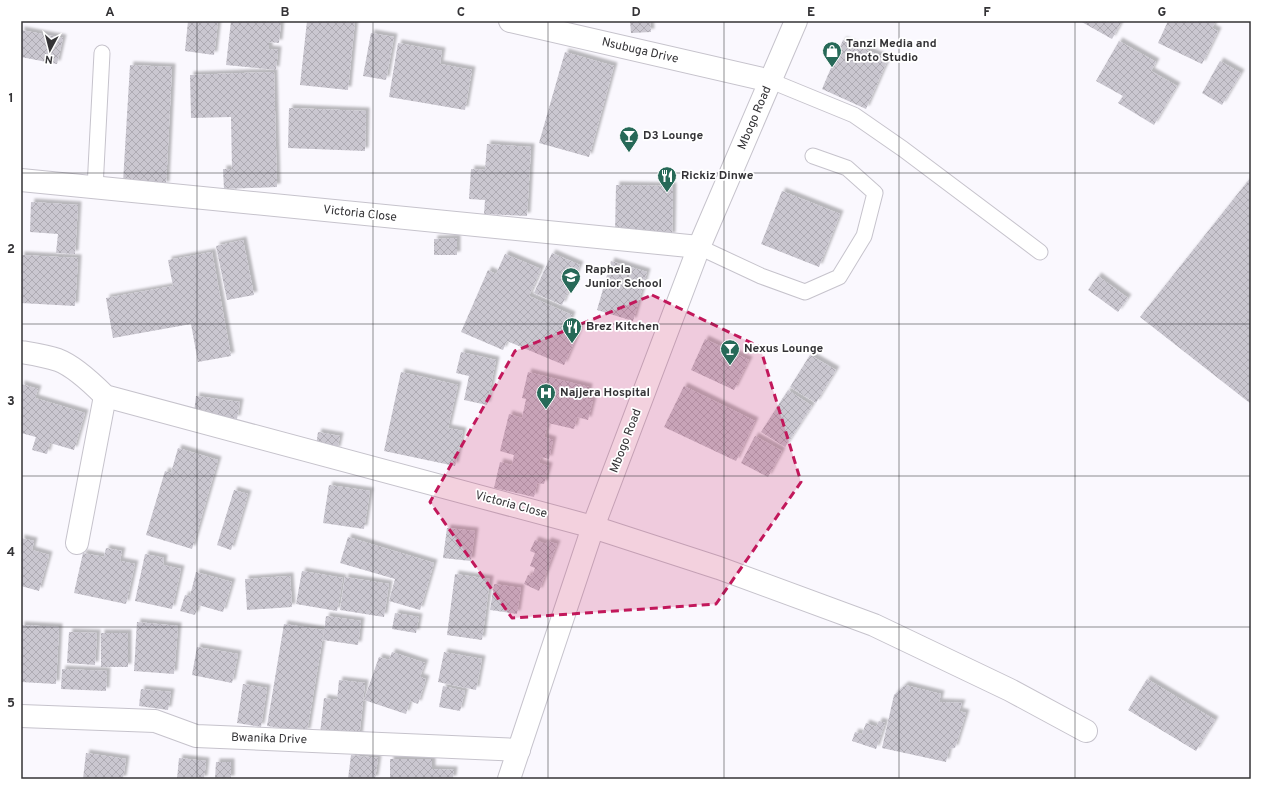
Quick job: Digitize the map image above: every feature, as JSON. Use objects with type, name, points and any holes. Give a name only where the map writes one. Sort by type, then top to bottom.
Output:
[{"type":"street","name":"Nsubuga Drive","points":[[510,21],[771,81]]},
{"type":"street","name":"Mbogo Road","points":[[509,779],[594,527],[699,247],[796,21]]},
{"type":"street","name":"Victoria Close","points":[[21,180],[699,247]]},
{"type":"street","points":[[21,352],[59,360],[86,377],[105,396],[77,543]]},
{"type":"street","name":"Victoria Close","points":[[105,396],[594,527],[719,568],[874,625],[1010,690],[1086,731]]},
{"type":"street","name":"Bwanika Drive","points":[[21,716],[155,721],[196,736],[519,750]]},
{"type":"lane","points":[[95,188],[102,53]]},
{"type":"lane","points":[[771,81],[854,115],[1040,252]]},
{"type":"lane","points":[[699,247],[761,276],[805,292],[839,277],[864,236],[875,193],[847,168],[813,156]]},
{"type":"highlighted area","points":[[652,295],[760,347],[801,482],[716,604],[512,618],[430,502],[515,351]]},
{"type":"building","points":[[188,21],[218,21],[214,55],[185,51]]},
{"type":"building","points":[[231,21],[281,21],[279,43],[269,42],[269,49],[278,50],[276,70],[226,65]]},
{"type":"building","points":[[307,21],[355,21],[348,90],[300,85]]},
{"type":"building","points":[[630,21],[650,21],[651,32],[631,33]]},
{"type":"building","points":[[1080,21],[1122,21],[1112,39]]},
{"type":"building","points":[[1168,21],[1216,21],[1212,28],[1218,31],[1202,64],[1158,43]]},
{"type":"building","points":[[21,30],[63,38],[57,64],[21,57]]},
{"type":"building","points":[[371,33],[394,37],[386,80],[363,76]]},
{"type":"building","points":[[843,40],[888,59],[866,109],[822,89]]},
{"type":"building","points":[[1119,41],[1156,62],[1151,71],[1177,86],[1154,125],[1118,103],[1123,96],[1096,81]]},
{"type":"building","points":[[398,43],[442,51],[440,64],[472,70],[465,110],[389,97]]},
{"type":"building","points":[[565,52],[614,66],[589,157],[539,143]]},
{"type":"building","points":[[1220,61],[1241,73],[1222,105],[1202,93]]},
{"type":"building","points":[[130,65],[172,67],[166,185],[123,182]]},
{"type":"building","points":[[274,72],[277,187],[224,189],[223,169],[232,169],[231,117],[191,118],[190,75]]},
{"type":"building","points":[[289,108],[366,111],[365,151],[288,148]]},
{"type":"building","points":[[487,144],[531,147],[527,216],[484,214],[485,200],[469,199],[471,169],[485,170]]},
{"type":"building","points":[[1251,177],[1251,404],[1140,317]]},
{"type":"building","points":[[616,185],[673,186],[672,236],[615,234]]},
{"type":"building","points":[[782,191],[840,214],[819,267],[761,244]]},
{"type":"building","points":[[31,202],[78,205],[75,254],[56,253],[58,234],[30,232]]},
{"type":"building","points":[[457,238],[457,255],[434,255],[434,239]]},
{"type":"building","points":[[243,240],[254,295],[227,300],[216,246]]},
{"type":"building","points":[[212,252],[231,356],[198,362],[191,324],[113,338],[106,298],[173,286],[168,260]]},
{"type":"building","points":[[552,253],[580,265],[562,305],[534,293]]},
{"type":"building","points":[[505,254],[541,269],[529,296],[572,315],[569,324],[580,329],[564,365],[507,341],[503,350],[461,332],[488,270],[496,274]]},
{"type":"building","points":[[21,255],[78,258],[75,306],[21,303]]},
{"type":"building","points":[[611,261],[647,272],[633,321],[597,310]]},
{"type":"building","points":[[1098,276],[1128,298],[1118,312],[1088,290]]},
{"type":"building","points":[[705,339],[749,360],[734,390],[691,370]]},
{"type":"building","points":[[461,352],[496,360],[487,405],[464,400],[469,376],[456,373]]},
{"type":"building","points":[[810,355],[836,370],[816,403],[790,387]]},
{"type":"building","points":[[401,372],[458,385],[448,428],[463,431],[455,466],[384,451]]},
{"type":"building","points":[[528,372],[589,387],[587,399],[593,400],[588,420],[577,417],[574,429],[548,423],[544,437],[553,440],[549,459],[541,457],[539,463],[549,466],[544,484],[537,483],[534,497],[494,488],[500,462],[512,465],[514,455],[500,451],[509,414],[522,418],[526,399],[522,398]]},
{"type":"building","points":[[21,384],[38,389],[35,398],[85,413],[74,450],[50,443],[47,454],[32,450],[36,437],[21,433]]},
{"type":"building","points":[[684,386],[755,421],[736,461],[664,427]]},
{"type":"building","points":[[788,390],[812,406],[785,447],[761,432]]},
{"type":"building","points":[[196,396],[240,402],[237,419],[194,413]]},
{"type":"building","points":[[318,432],[340,436],[337,450],[316,446]]},
{"type":"building","points":[[755,436],[782,451],[768,477],[741,463]]},
{"type":"building","points":[[178,448],[218,460],[192,549],[146,535],[165,471],[171,473]]},
{"type":"building","points":[[329,485],[370,491],[364,529],[323,523]]},
{"type":"building","points":[[234,490],[248,494],[231,550],[217,545]]},
{"type":"building","points":[[447,528],[475,531],[471,561],[443,558]]},
{"type":"building","points":[[348,537],[434,563],[420,610],[389,601],[395,579],[340,563]]},
{"type":"building","points":[[21,538],[34,541],[32,550],[49,555],[39,591],[21,586]]},
{"type":"building","points":[[535,540],[546,544],[548,541],[557,544],[539,591],[524,584],[528,575],[532,576],[535,568],[530,566],[535,553],[530,551]]},
{"type":"building","points":[[106,548],[122,551],[120,561],[135,564],[126,604],[74,593],[83,553],[104,557]]},
{"type":"building","points":[[145,554],[164,558],[163,565],[181,569],[172,609],[135,601]]},
{"type":"building","points":[[302,571],[343,578],[337,611],[296,604]]},
{"type":"building","points":[[196,572],[232,582],[223,612],[198,605],[195,615],[180,611],[185,595],[190,596]]},
{"type":"building","points":[[455,574],[490,579],[482,640],[447,635]]},
{"type":"building","points":[[290,576],[292,607],[247,610],[245,579]]},
{"type":"building","points":[[345,577],[389,584],[384,617],[340,610]]},
{"type":"building","points":[[494,584],[521,588],[517,614],[490,610]]},
{"type":"building","points":[[395,613],[419,617],[416,633],[392,629]]},
{"type":"building","points":[[326,616],[361,621],[358,645],[323,640]]},
{"type":"building","points":[[137,622],[178,626],[174,674],[134,671]]},
{"type":"building","points":[[284,624],[324,630],[307,732],[267,726]]},
{"type":"building","points":[[21,625],[59,627],[56,684],[21,682]]},
{"type":"building","points":[[69,632],[97,633],[95,665],[67,663]]},
{"type":"building","points":[[101,633],[128,633],[128,667],[101,667]]},
{"type":"building","points":[[197,647],[238,654],[232,683],[192,675]]},
{"type":"building","points":[[392,652],[425,663],[420,677],[426,679],[418,704],[410,701],[406,714],[364,700],[379,657],[389,660]]},
{"type":"building","points":[[444,652],[482,659],[476,690],[438,682]]},
{"type":"building","points":[[62,669],[107,671],[106,691],[61,689]]},
{"type":"building","points":[[1147,679],[1215,720],[1196,751],[1128,710]]},
{"type":"building","points":[[339,680],[365,683],[359,739],[320,734],[324,698],[337,700]]},
{"type":"building","points":[[243,684],[267,688],[261,727],[237,723]]},
{"type":"building","points":[[905,685],[941,694],[939,702],[962,703],[959,711],[966,713],[955,748],[949,749],[946,762],[882,748],[894,695]]},
{"type":"building","points":[[443,686],[465,691],[460,711],[439,707]]},
{"type":"building","points":[[141,689],[171,692],[168,710],[139,706]]},
{"type":"building","points":[[879,721],[885,723],[876,749],[852,741],[855,732],[862,734],[866,723],[876,727]]},
{"type":"building","points":[[86,753],[126,759],[123,779],[83,779]]},
{"type":"building","points":[[351,755],[378,758],[375,779],[348,779]]},
{"type":"building","points":[[179,758],[206,761],[204,779],[177,779]]},
{"type":"building","points":[[390,759],[432,759],[432,769],[454,770],[453,779],[390,779]]},
{"type":"building","points":[[216,762],[231,762],[231,779],[215,779]]},
{"type":"place","name":"Tanzi Media and Photo Studio","points":[[832,68]]},
{"type":"place","name":"D3 Lounge","points":[[629,153]]},
{"type":"place","name":"Rickiz Dinwe","points":[[667,193]]},
{"type":"place","name":"Raphela Junior School","points":[[571,294]]},
{"type":"place","name":"Brez Kitchen","points":[[572,344]]},
{"type":"place","name":"Nexus Lounge","points":[[730,366]]},
{"type":"place","name":"Najjera Hospital","points":[[546,410]]}]
